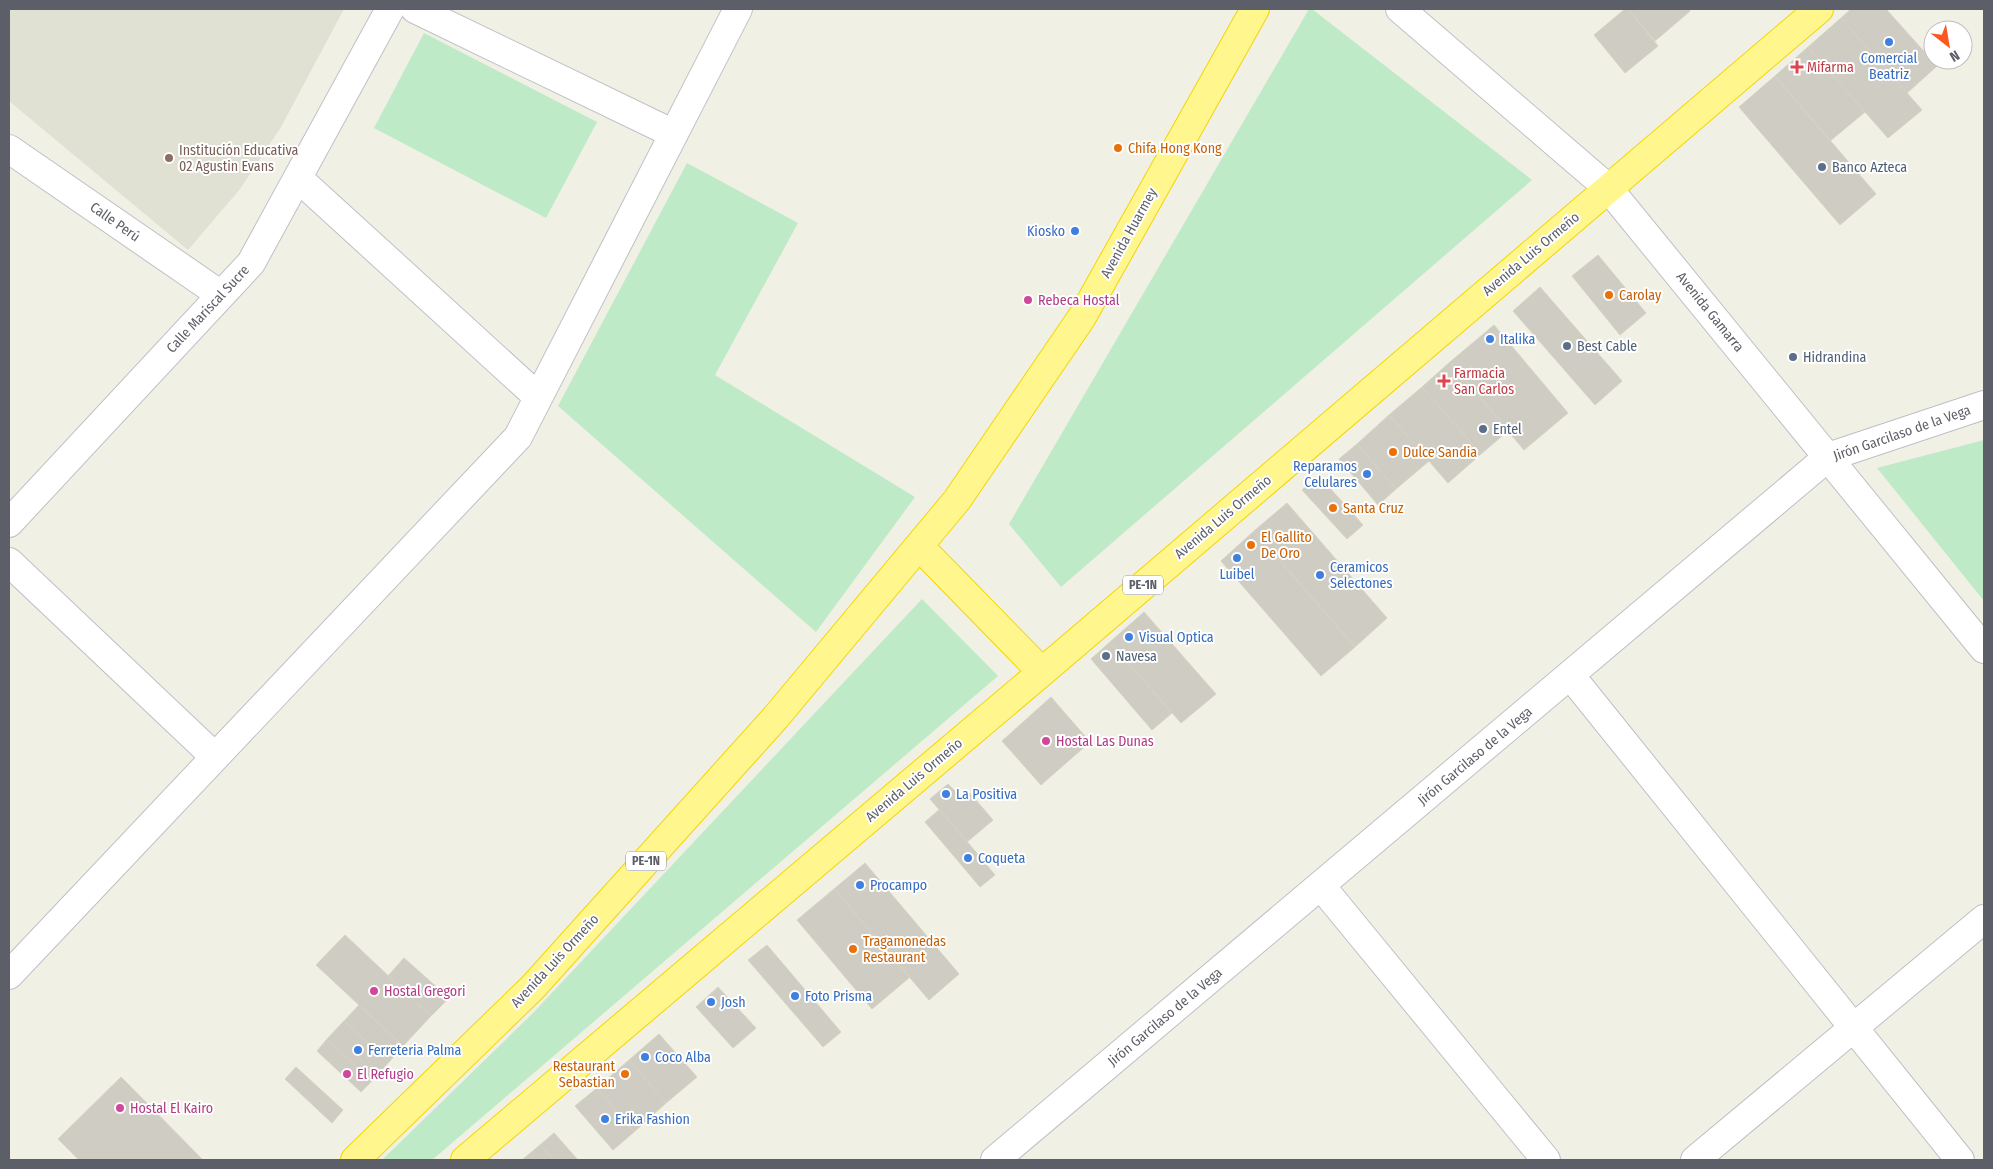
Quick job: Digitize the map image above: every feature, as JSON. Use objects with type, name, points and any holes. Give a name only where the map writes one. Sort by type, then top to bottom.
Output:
[{"type":"highway","name":"Avenida Huarmey","points":[[919,546],[957,500],[1082,317],[1255,9]]},
{"type":"highway","name":"Avenida Luis Ormeño","points":[[465,1160],[1042,672],[1819,9]]},
{"type":"highway","points":[[919,546],[1042,672]]},
{"type":"highway","name":"Avenida Luis Ormeño","points":[[355,1160],[533,987],[776,717],[919,546]]},
{"type":"street","name":"Calle Mariscal Sucre","points":[[9,523],[251,263],[390,9]]},
{"type":"street","points":[[416,9],[674,134]]},
{"type":"street","points":[[9,975],[518,437],[738,9]]},
{"type":"street","name":"Avenida Gamarra","points":[[1400,9],[1608,188],[1984,649]]},
{"type":"street","name":"Calle Perú","points":[[9,149],[221,295]]},
{"type":"street","points":[[298,178],[538,397]]},
{"type":"street","name":"Jirón Garcilaso de la Vega","points":[[995,1160],[1828,457],[1984,405]]},
{"type":"street","points":[[9,562],[215,757]]},
{"type":"street","points":[[1570,675],[1960,1160]]},
{"type":"street","points":[[1321,886],[1546,1160]]},
{"type":"street","points":[[1695,1160],[1984,919]]},
{"type":"shaded area","name":"Institución Educativa 02 Agustin Evans","points":[[9,9],[344,9],[281,127],[240,189],[188,250],[9,101]]},
{"type":"green space","points":[[1309,9],[1312,9],[1532,180],[1061,587],[1009,524]]},
{"type":"green space","points":[[424,33],[597,122],[546,218],[374,128]]},
{"type":"green space","points":[[687,163],[798,223],[715,375],[915,497],[816,632],[558,406]]},
{"type":"green space","points":[[1984,440],[1984,601],[1877,468]]},
{"type":"green space","points":[[922,599],[998,676],[432,1160],[382,1160],[533,1013]]},
{"type":"building","points":[[1625,9],[1628,9],[1658,46],[1625,73],[1594,35]]},
{"type":"building","points":[[1628,9],[1688,9],[1690,11],[1655,41]]},
{"type":"building","name":"Comercial Beatriz","points":[[1851,9],[1886,9],[1923,50],[1923,70],[1933,70],[1907,93],[1841,18]]},
{"type":"building","points":[[1841,18],[1922,110],[1888,138],[1808,47]]},
{"type":"building","points":[[1808,47],[1865,112],[1830,141],[1775,76]]},
{"type":"building","name":"Banco Azteca","points":[[1775,76],[1876,194],[1840,225],[1739,107]]},
{"type":"building","name":"Carolay","points":[[1598,255],[1646,313],[1620,335],[1572,276]]},
{"type":"building","name":"Best Cable","points":[[1540,287],[1622,381],[1595,405],[1513,311]]},
{"type":"building","points":[[1494,325],[1568,413],[1524,450],[1450,362]]},
{"type":"building","points":[[1450,362],[1509,430],[1481,454],[1422,387]]},
{"type":"building","points":[[1422,387],[1481,454],[1448,483],[1389,415]]},
{"type":"building","name":"Dulce Sandia","points":[[1389,415],[1429,461],[1396,489],[1357,444]]},
{"type":"building","name":"Reparamos Celulares","points":[[1357,444],[1396,489],[1378,505],[1339,459]]},
{"type":"building","name":"Santa Cruz","points":[[1319,476],[1363,525],[1347,539],[1302,490]]},
{"type":"building","name":"Ceramicos Selectones","points":[[1287,503],[1387,618],[1355,647],[1254,531]]},
{"type":"building","points":[[1254,531],[1355,647],[1321,676],[1221,561]]},
{"type":"building","points":[[1144,612],[1216,694],[1181,723],[1110,642]]},
{"type":"building","points":[[1110,642],[1172,713],[1152,730],[1091,659]]},
{"type":"building","name":"Hostal Las Dunas","points":[[1051,697],[1090,742],[1041,785],[1002,741]]},
{"type":"building","points":[[948,784],[962,798],[969,792],[993,820],[967,842],[930,799]]},
{"type":"building","name":"Coqueta","points":[[940,809],[995,875],[980,887],[925,822]]},
{"type":"building","points":[[865,863],[959,974],[929,1000],[834,889]]},
{"type":"building","name":"Tragamonedas Restaurant","points":[[834,889],[910,977],[872,1009],[797,920]]},
{"type":"building","name":"Hostal Gregori","points":[[345,935],[431,1016],[403,1046],[316,965]]},
{"type":"building","name":"Foto Prisma","points":[[767,945],[841,1032],[823,1047],[748,960]]},
{"type":"building","points":[[404,958],[449,998],[431,1016],[388,976]]},
{"type":"building","points":[[718,987],[756,1028],[733,1048],[696,1007]]},
{"type":"building","points":[[359,1005],[403,1046],[389,1062],[344,1021]]},
{"type":"building","name":"Ferreteria Palma","points":[[344,1021],[389,1062],[372,1081],[327,1039]]},
{"type":"building","points":[[659,1034],[697,1077],[666,1103],[629,1060]]},
{"type":"building","points":[[327,1039],[372,1081],[361,1092],[317,1051]]},
{"type":"building","points":[[629,1060],[666,1103],[634,1132],[597,1088]]},
{"type":"building","points":[[296,1067],[343,1110],[332,1123],[285,1079]]},
{"type":"building","name":"Hostal El Kairo","points":[[121,1077],[203,1160],[79,1160],[58,1139]]},
{"type":"building","name":"Erika Fashion","points":[[597,1088],[634,1132],[613,1150],[575,1106]]},
{"type":"building","points":[[554,1133],[578,1160],[554,1160],[540,1145]]},
{"type":"building","points":[[540,1145],[554,1160],[522,1160]]},
{"type":"place","name":"Comercial Beatriz","points":[[1889,42]]},
{"type":"place","name":"Mifarma","points":[[1797,67]]},
{"type":"place","name":"Chifa Hong Kong","points":[[1118,148]]},
{"type":"place","name":"Institución Educativa 02 Agustin Evans","points":[[169,158]]},
{"type":"place","name":"Banco Azteca","points":[[1822,167]]},
{"type":"place","name":"Kiosko","points":[[1075,231]]},
{"type":"place","name":"Carolay","points":[[1609,295]]},
{"type":"place","name":"Rebeca Hostal","points":[[1028,300]]},
{"type":"place","name":"Italika","points":[[1490,339]]},
{"type":"place","name":"Best Cable","points":[[1567,346]]},
{"type":"place","name":"Hidrandina","points":[[1793,357]]},
{"type":"place","name":"Farmacia San Carlos","points":[[1444,381]]},
{"type":"place","name":"Entel","points":[[1483,429]]},
{"type":"place","name":"Dulce Sandia","points":[[1393,452]]},
{"type":"place","name":"Reparamos Celulares","points":[[1367,474]]},
{"type":"place","name":"Santa Cruz","points":[[1333,508]]},
{"type":"place","name":"El Gallito De Oro","points":[[1251,545]]},
{"type":"place","name":"Luibel","points":[[1237,558]]},
{"type":"place","name":"Ceramicos Selectones","points":[[1320,575]]},
{"type":"place","name":"Visual Optica","points":[[1129,637]]},
{"type":"place","name":"Navesa","points":[[1106,656]]},
{"type":"place","name":"Hostal Las Dunas","points":[[1046,741]]},
{"type":"place","name":"La Positiva","points":[[946,794]]},
{"type":"place","name":"Coqueta","points":[[968,858]]},
{"type":"place","name":"Procampo","points":[[860,885]]},
{"type":"place","name":"Tragamonedas Restaurant","points":[[853,949]]},
{"type":"place","name":"Hostal Gregori","points":[[374,991]]},
{"type":"place","name":"Foto Prisma","points":[[795,996]]},
{"type":"place","name":"Josh","points":[[711,1002]]},
{"type":"place","name":"Ferreteria Palma","points":[[358,1050]]},
{"type":"place","name":"Coco Alba","points":[[645,1057]]},
{"type":"place","name":"El Refugio","points":[[347,1074]]},
{"type":"place","name":"Restaurant Sebastian","points":[[625,1074]]},
{"type":"place","name":"Hostal El Kairo","points":[[120,1108]]},
{"type":"place","name":"Erika Fashion","points":[[605,1119]]}]
